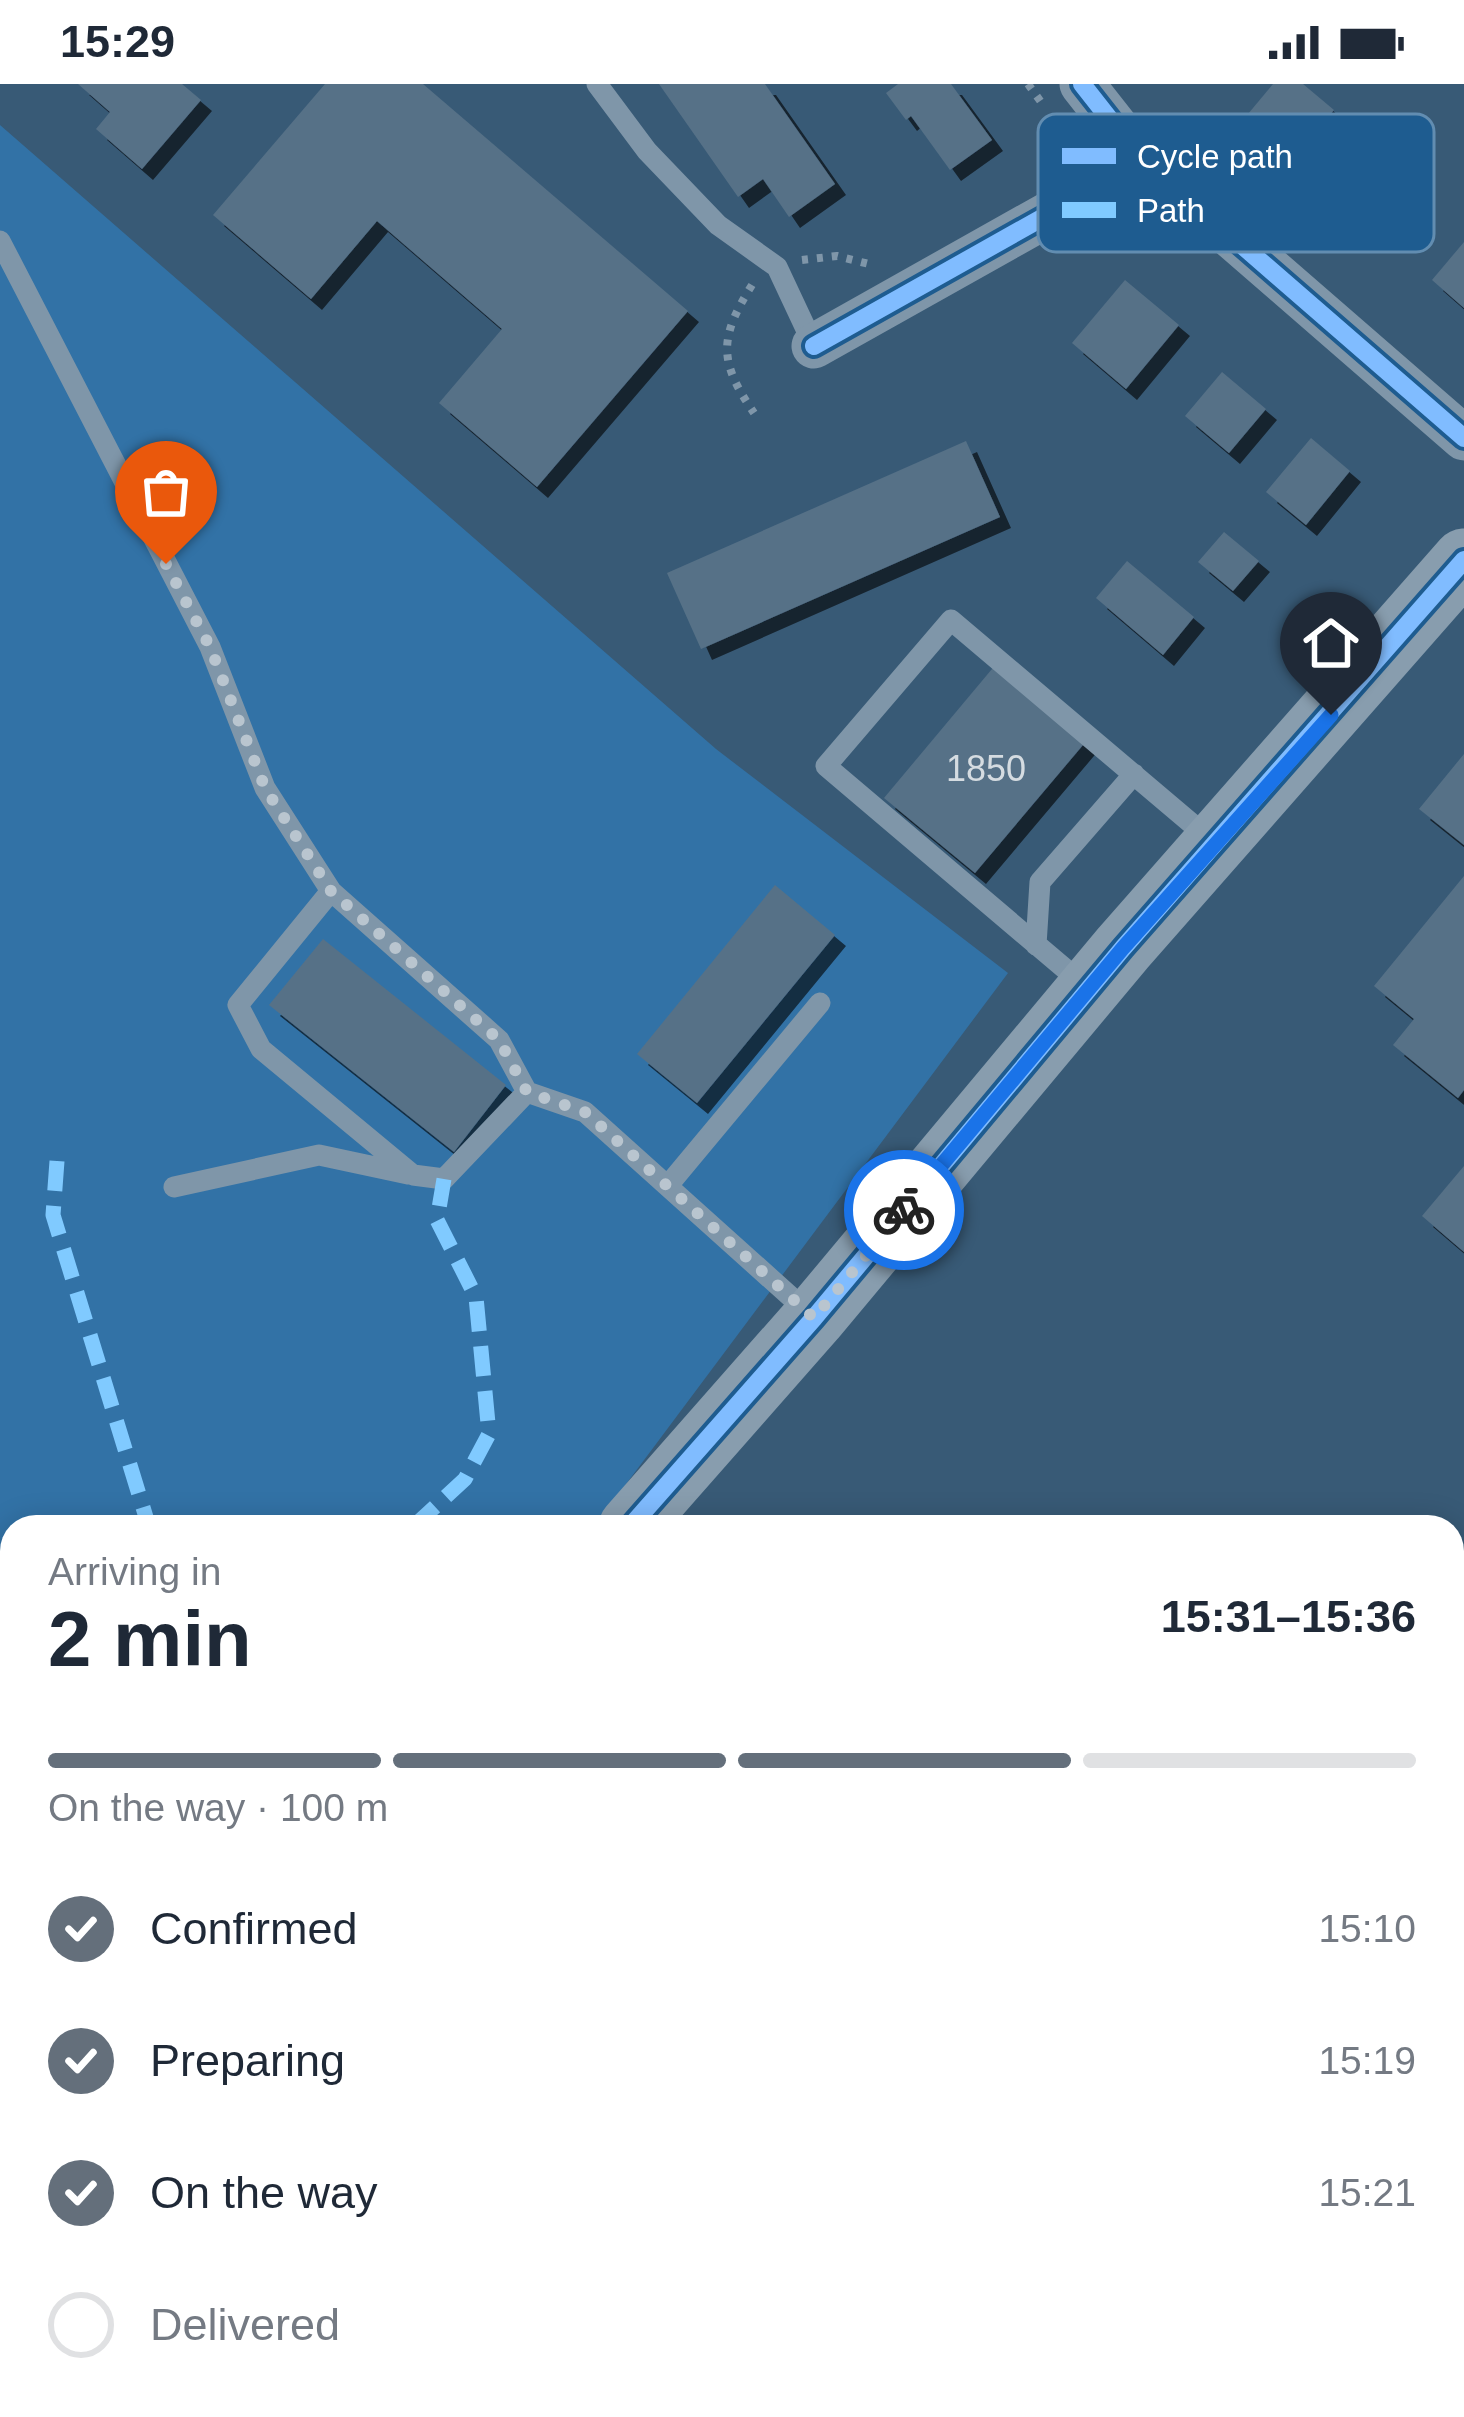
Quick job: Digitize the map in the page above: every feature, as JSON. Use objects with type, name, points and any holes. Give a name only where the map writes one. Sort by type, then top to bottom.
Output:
[{"type":"street","points":[[1082,84],[1106,114]]},
{"type":"street","points":[[814,346],[1038,220]]},
{"type":"street","points":[[1250,252],[1464,438]]},
{"type":"street","points":[[641,1515],[814,1318],[1088,989],[1464,560]]},
{"type":"lane","points":[[596,84],[647,151],[718,226],[777,267],[814,346]]},
{"type":"lane","points":[[0,241],[210,647],[265,788],[331,891],[499,1040],[527,1092],[585,1112],[670,1183],[814,1318]]},
{"type":"lane","points":[[1088,989],[826,766],[951,620],[1216,844]]},
{"type":"lane","points":[[1036,945],[1040,882],[1133,774]]},
{"type":"lane","points":[[331,891],[238,1005],[260,1049],[413,1175]]},
{"type":"lane","points":[[670,1183],[820,1003]]},
{"type":"lane","points":[[174,1187],[319,1155],[444,1179],[527,1092]]},
{"type":"shaded area","points":[[0,125],[716,749],[1008,973],[603,1515],[0,1515]]},
{"type":"building","points":[[78,84],[182,84],[201,100],[142,169],[96,129],[110,112]]},
{"type":"building","points":[[325,84],[423,84],[688,311],[537,487],[439,403],[502,329],[377,221],[311,299],[213,215]]},
{"type":"building","points":[[659,84],[765,84],[835,184],[789,217],[763,179],[738,197]]},
{"type":"building","points":[[898,84],[951,84],[992,140],[950,170],[911,116],[906,120],[886,93]]},
{"type":"building","points":[[1273,84],[1303,84],[1334,110],[1331,114],[1248,114]]},
{"type":"building","points":[[1464,242],[1464,308],[1432,280]]},
{"type":"building","points":[[1125,280],[1179,325],[1126,389],[1072,343]]},
{"type":"building","points":[[1222,372],[1266,409],[1229,453],[1185,416]]},
{"type":"building","points":[[1311,438],[1350,471],[1306,525],[1266,492]]},
{"type":"building","points":[[966,441],[1000,517],[701,649],[667,573]]},
{"type":"building","points":[[1224,532],[1259,561],[1233,591],[1198,562]]},
{"type":"building","points":[[1127,561],[1194,617],[1163,655],[1096,598]]},
{"type":"building","points":[[997,663],[1088,739],[975,873],[884,798]]},
{"type":"building","points":[[1464,754],[1464,845],[1419,809]]},
{"type":"building","points":[[1464,876],[1464,1090],[1458,1098],[1393,1045],[1414,1019],[1374,986]]},
{"type":"building","points":[[775,885],[835,935],[697,1103],[637,1054]]},
{"type":"building","points":[[323,939],[506,1085],[454,1152],[269,1005]]},
{"type":"building","points":[[1464,1166],[1464,1252],[1422,1216]]},
{"type":"marked path","points":[[57,1161],[53,1215],[145,1515]]},
{"type":"marked path","points":[[426,1515],[465,1479],[489,1434],[476,1297],[437,1220],[444,1179]]},
{"type":"cycle path","points":[[1082,84],[1106,114]]},
{"type":"cycle path","points":[[814,346],[1038,220]]},
{"type":"cycle path","points":[[1250,252],[1464,438]]},
{"type":"cycle path","points":[[641,1515],[814,1318],[1123,948],[1464,560]]},
{"type":"way so far","points":[[166,564],[210,647],[265,788],[331,891],[499,1040],[527,1092],[585,1112],[670,1183],[814,1318],[904,1210]]},
{"type":"route","points":[[904,1210],[1123,948],[1331,715]]}]
